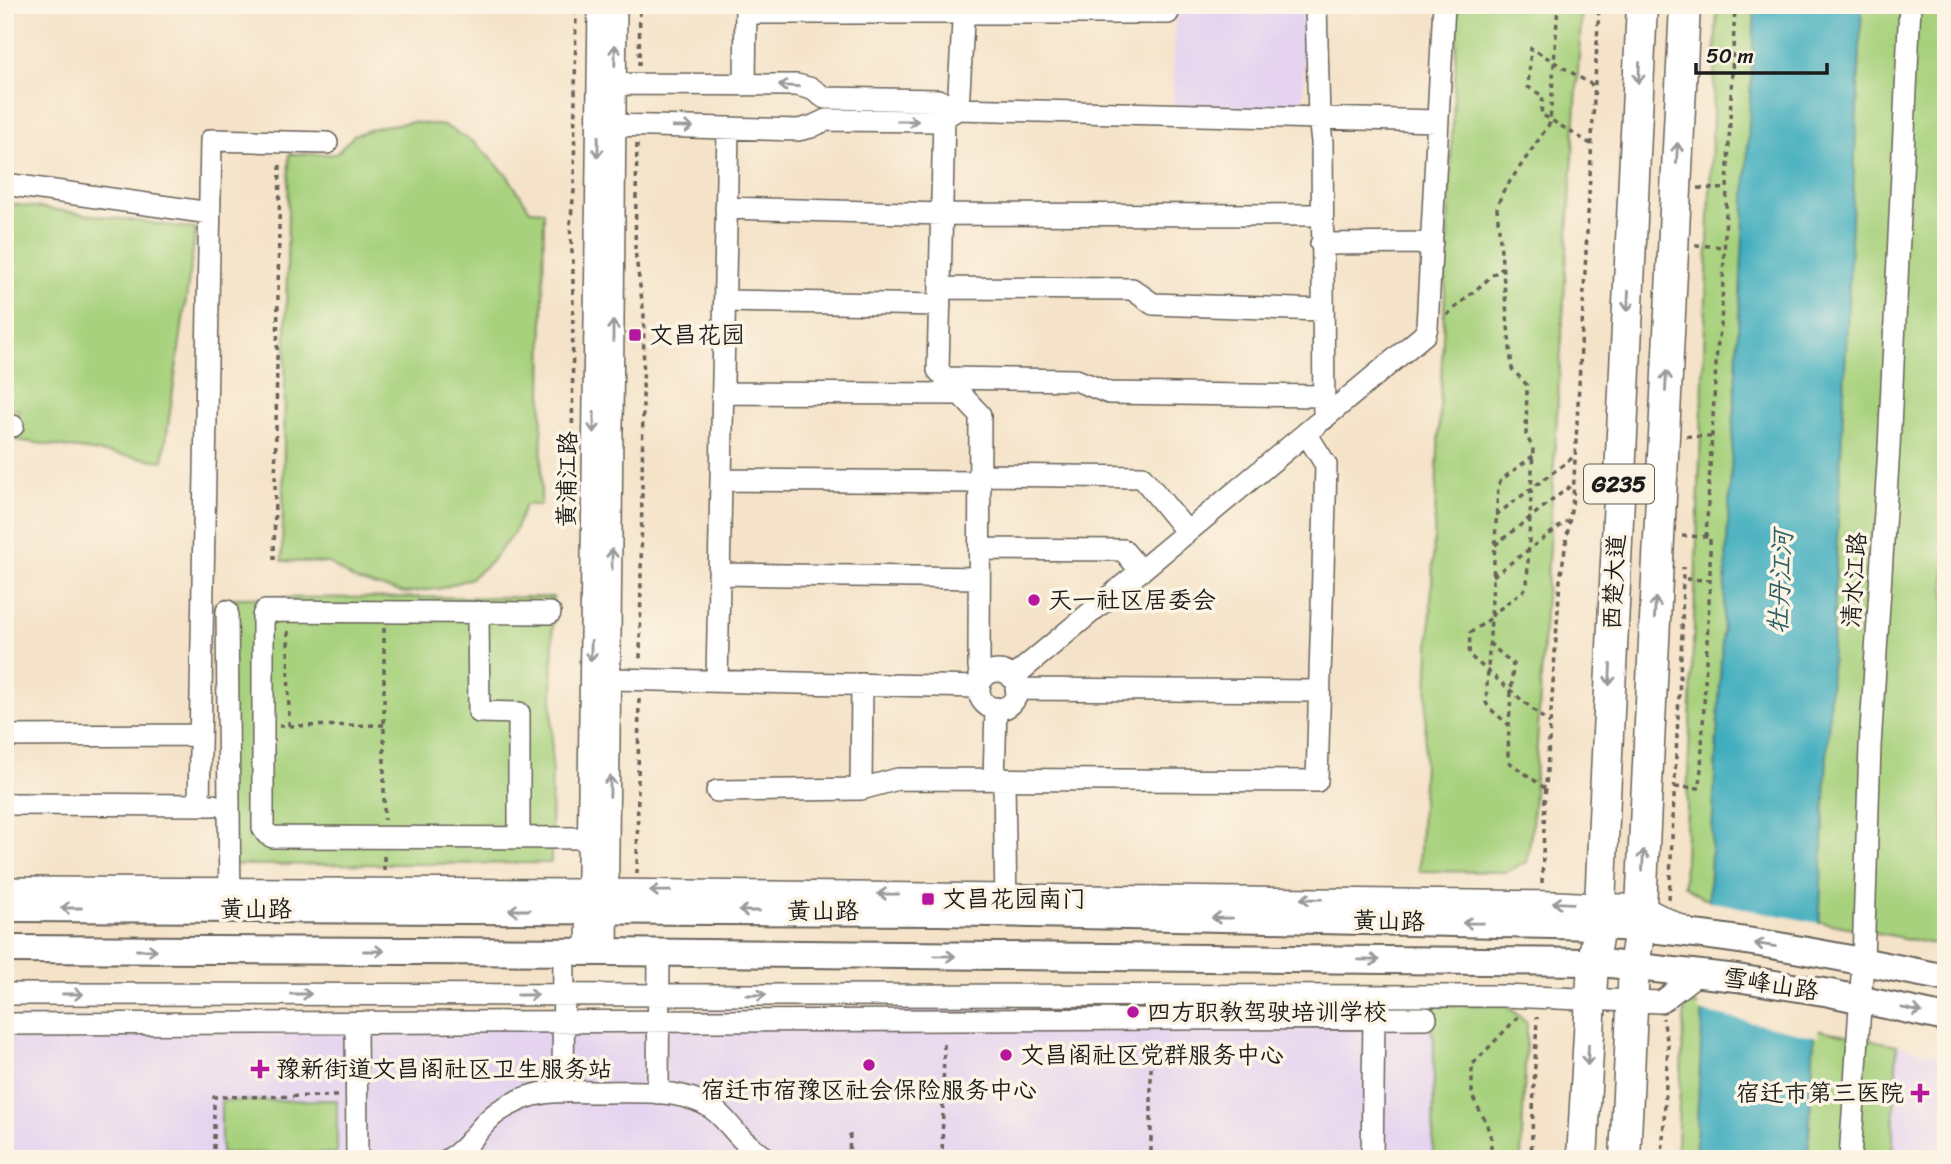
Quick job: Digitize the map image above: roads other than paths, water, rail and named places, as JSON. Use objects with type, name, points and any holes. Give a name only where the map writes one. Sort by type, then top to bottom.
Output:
[{"type":"highway","name":"西楚大道","points":[[1582,1159],[1593,962],[1599,915],[1643,5]]},
{"type":"highway","name":"西楚大道","points":[[1640,917],[1685,5]]},
{"type":"highway","name":"G235","points":[[1634,966],[1640,917]]},
{"type":"highway","points":[[1625,1159],[1634,966]]},
{"type":"main road","name":"黄山路","points":[[5,908],[230,899],[598,900],[1006,904],[1640,917]]},
{"type":"main road","name":"雪峰山路","points":[[1640,917],[1698,935],[1833,955],[1946,978]]},
{"type":"main road","name":"黄山路","points":[[5,949],[1593,962]]},
{"type":"main road","name":"雪峰山路","points":[[1593,962],[1699,973],[1830,993],[1946,1018]]},
{"type":"street","name":"黄浦江路","points":[[563,1091],[564,995],[586,952],[598,900],[599,5]]},
{"type":"street","name":"黄浦江路","points":[[599,838],[611,679],[616,5]]},
{"type":"street","points":[[1316,5],[1322,142],[1324,419]]},
{"type":"street","points":[[1014,684],[1141,571],[1425,334],[1444,5]]},
{"type":"street","name":"清水江路","points":[[1850,1159],[1863,961],[1870,746],[1889,447],[1910,5]]},
{"type":"street","points":[[745,85],[746,9],[1168,13]]},
{"type":"street","points":[[964,9],[942,214],[939,370],[981,415],[979,549],[979,666],[980,684],[981,699],[990,707],[996,708],[1008,705],[1016,695],[1014,684],[1002,671],[985,676],[980,684]]},
{"type":"street","points":[[615,84],[796,85],[812,89],[825,99],[939,100],[951,113]]},
{"type":"street","points":[[615,125],[798,130],[826,120],[938,121],[951,113],[1438,121]]},
{"type":"street","points":[[717,681],[728,128]]},
{"type":"street","points":[[199,804],[211,140],[327,143]]},
{"type":"street","points":[[5,184],[209,213]]},
{"type":"street","points":[[726,208],[942,214],[1321,215]]},
{"type":"street","points":[[1321,244],[1432,243]]},
{"type":"street","points":[[724,301],[1132,289],[1153,304],[1322,310]]},
{"type":"street","points":[[723,393],[1076,380],[1109,393],[1323,396]]},
{"type":"street","points":[[717,791],[861,789],[898,779],[1317,781],[1326,465],[1306,433]]},
{"type":"street","points":[[721,480],[1142,477],[1187,532]]},
{"type":"street","points":[[979,549],[1123,550],[1141,571]]},
{"type":"street","points":[[719,574],[979,578]]},
{"type":"street","points":[[228,611],[230,899]]},
{"type":"street","points":[[550,613],[265,611],[263,828],[273,837],[599,838]]},
{"type":"street","points":[[478,612],[478,712],[519,713],[519,837]]},
{"type":"street","points":[[611,679],[980,684]]},
{"type":"street","points":[[861,789],[862,684]]},
{"type":"street","points":[[1014,684],[1319,691]]},
{"type":"street","points":[[996,708],[1006,904]]},
{"type":"street","points":[[5,736],[200,735]]},
{"type":"street","points":[[5,804],[229,805]]},
{"type":"street","points":[[5,888],[230,899],[384,890],[598,900],[637,891],[1006,904],[1541,902],[1599,915]]},
{"type":"street","points":[[658,1093],[659,953]]},
{"type":"street","points":[[5,994],[1171,995],[1538,997],[1661,1002],[1699,973]]},
{"type":"street","points":[[1372,1159],[1374,1018]]},
{"type":"street","points":[[5,1024],[1426,1018]]},
{"type":"street","points":[[356,1023],[357,1159]]},
{"type":"street","points":[[449,1159],[471,1142],[496,1113],[541,1093],[563,1091],[658,1093],[705,1103],[753,1149],[768,1159]]},
{"type":"water","name":"牡丹江河","points":[[1755,5],[1862,5],[1808,1159],[1695,1159]]},
{"type":"place","name":"文昌花园","points":[[635,335]]},
{"type":"place","name":"天一社区居委会","points":[[1034,600]]},
{"type":"place","name":"文昌花园南门","points":[[928,899]]},
{"type":"place","name":"四方职教驾驶培训学校","points":[[1133,1012]]},
{"type":"place","name":"文昌阁社区党群服务中心","points":[[1006,1055]]},
{"type":"place","name":"宿迁市宿豫区社会保险服务中心","points":[[869,1065]]},
{"type":"place","name":"豫新街道文昌阁社区卫生服务站","points":[[260,1069]]},
{"type":"place","name":"宿迁市第三医院","points":[[1920,1093]]}]
